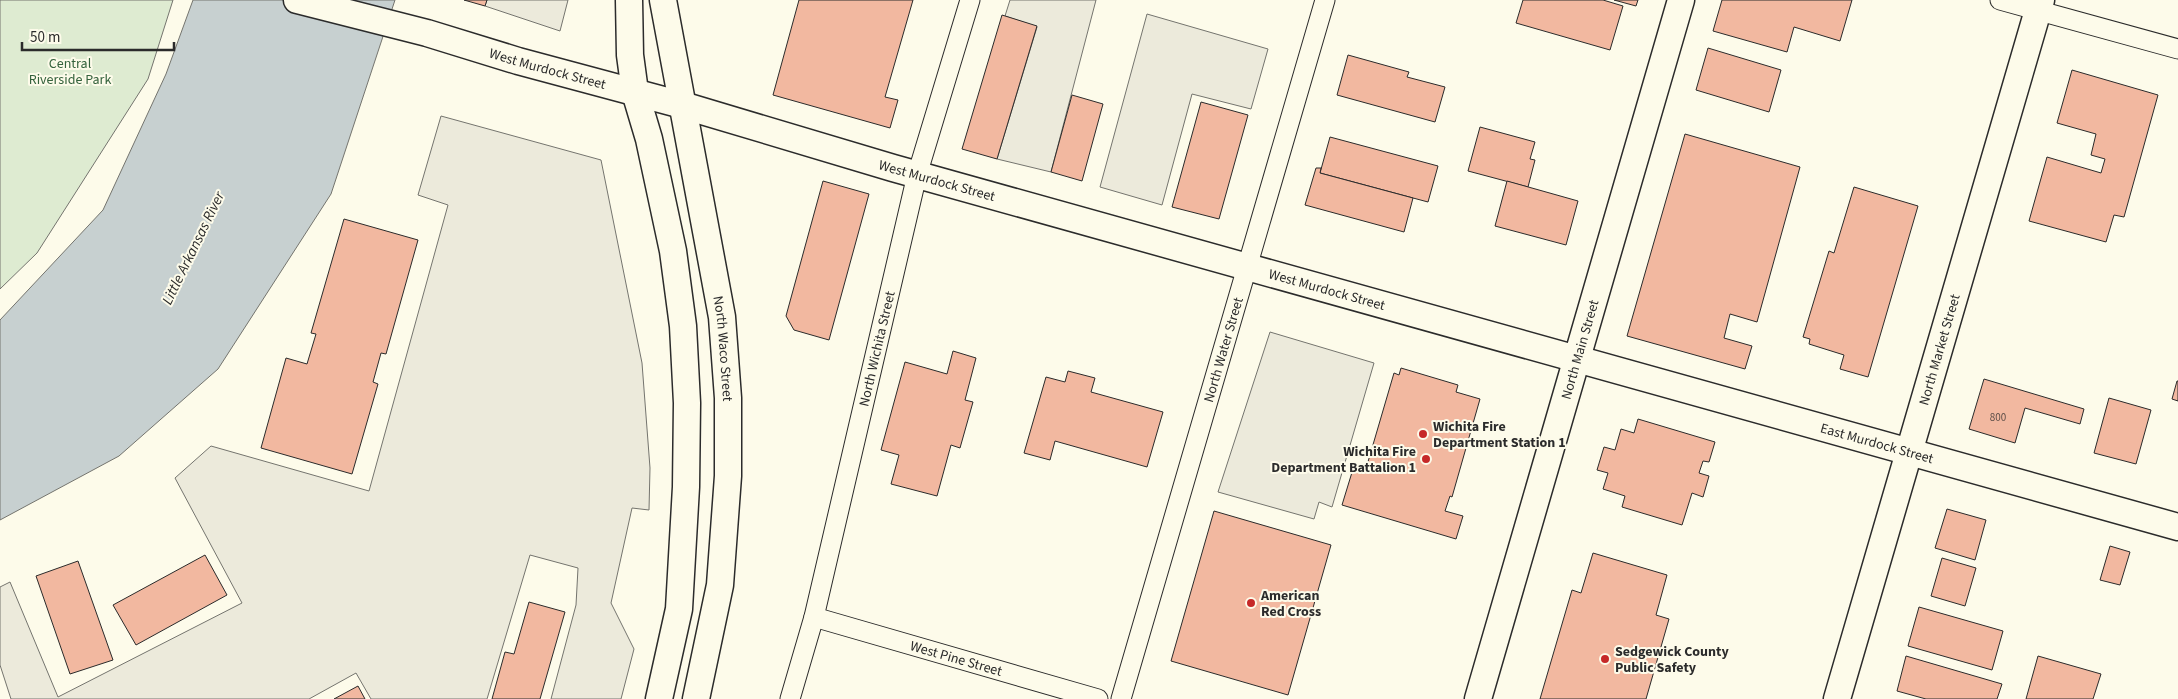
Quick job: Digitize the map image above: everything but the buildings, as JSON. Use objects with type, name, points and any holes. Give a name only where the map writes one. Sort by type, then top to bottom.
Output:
[{"type":"street","name":"West Murdock Street","points":[[297,0],[428,33],[518,61],[682,105],[917,175],[1576,359]]},
{"type":"street","points":[[629,0],[630,55],[635,92],[649,139],[674,251],[683,326],[686,384],[686,487],[678,609],[659,699]]},
{"type":"street","name":"North Waco Street","points":[[663,0],[722,317],[728,398],[728,476],[720,585],[696,699]]},
{"type":"street","name":"North Wichita Street","points":[[790,699],[814,617],[917,175],[970,0]]},
{"type":"street","name":"North Water Street","points":[[1122,699],[1325,0]]},
{"type":"street","name":"North Main Street","points":[[1478,699],[1681,0]]},
{"type":"street","points":[[2000,0],[2039,5],[2178,50]]},
{"type":"street","name":"North Market Street","points":[[1837,699],[2039,5]]},
{"type":"street","name":"East Murdock Street","points":[[1576,359],[2178,527]]},
{"type":"street","name":"West Pine Street","points":[[814,617],[1098,699]]},
{"type":"green space","name":"Central Riverside Park","points":[[0,0],[173,0],[148,79],[37,253],[0,289]]},
{"type":"shaded area","points":[[487,0],[568,0],[560,31],[485,6]]},
{"type":"shaded area","points":[[1010,0],[1096,0],[1051,172],[997,159],[1037,27],[1005,16]]},
{"type":"shaded area","points":[[1147,14],[1268,49],[1251,109],[1192,94],[1162,205],[1100,187]]},
{"type":"shaded area","points":[[441,116],[601,160],[642,363],[650,468],[649,510],[632,508],[611,603],[634,649],[621,699],[551,699],[576,605],[578,568],[530,555],[487,699],[371,699],[356,673],[309,699],[11,699],[0,665],[0,587],[10,582],[58,697],[242,603],[175,478],[211,446],[369,491],[448,205],[418,195]]},
{"type":"shaded area","points":[[1270,332],[1374,363],[1332,507],[1319,502],[1314,519],[1218,492]]},
{"type":"water","name":"Little Arkansas River","points":[[193,0],[395,0],[331,194],[218,369],[119,456],[0,520],[0,320],[103,210],[166,74]]},
{"type":"place","name":"Wichita Fire Department Station 1","points":[[1423,434]]},
{"type":"place","name":"Wichita Fire Department Battalion 1","points":[[1426,459]]},
{"type":"place","name":"American Red Cross","points":[[1251,603]]},
{"type":"place","name":"Sedgewick County Public Safety","points":[[1605,659]]}]
